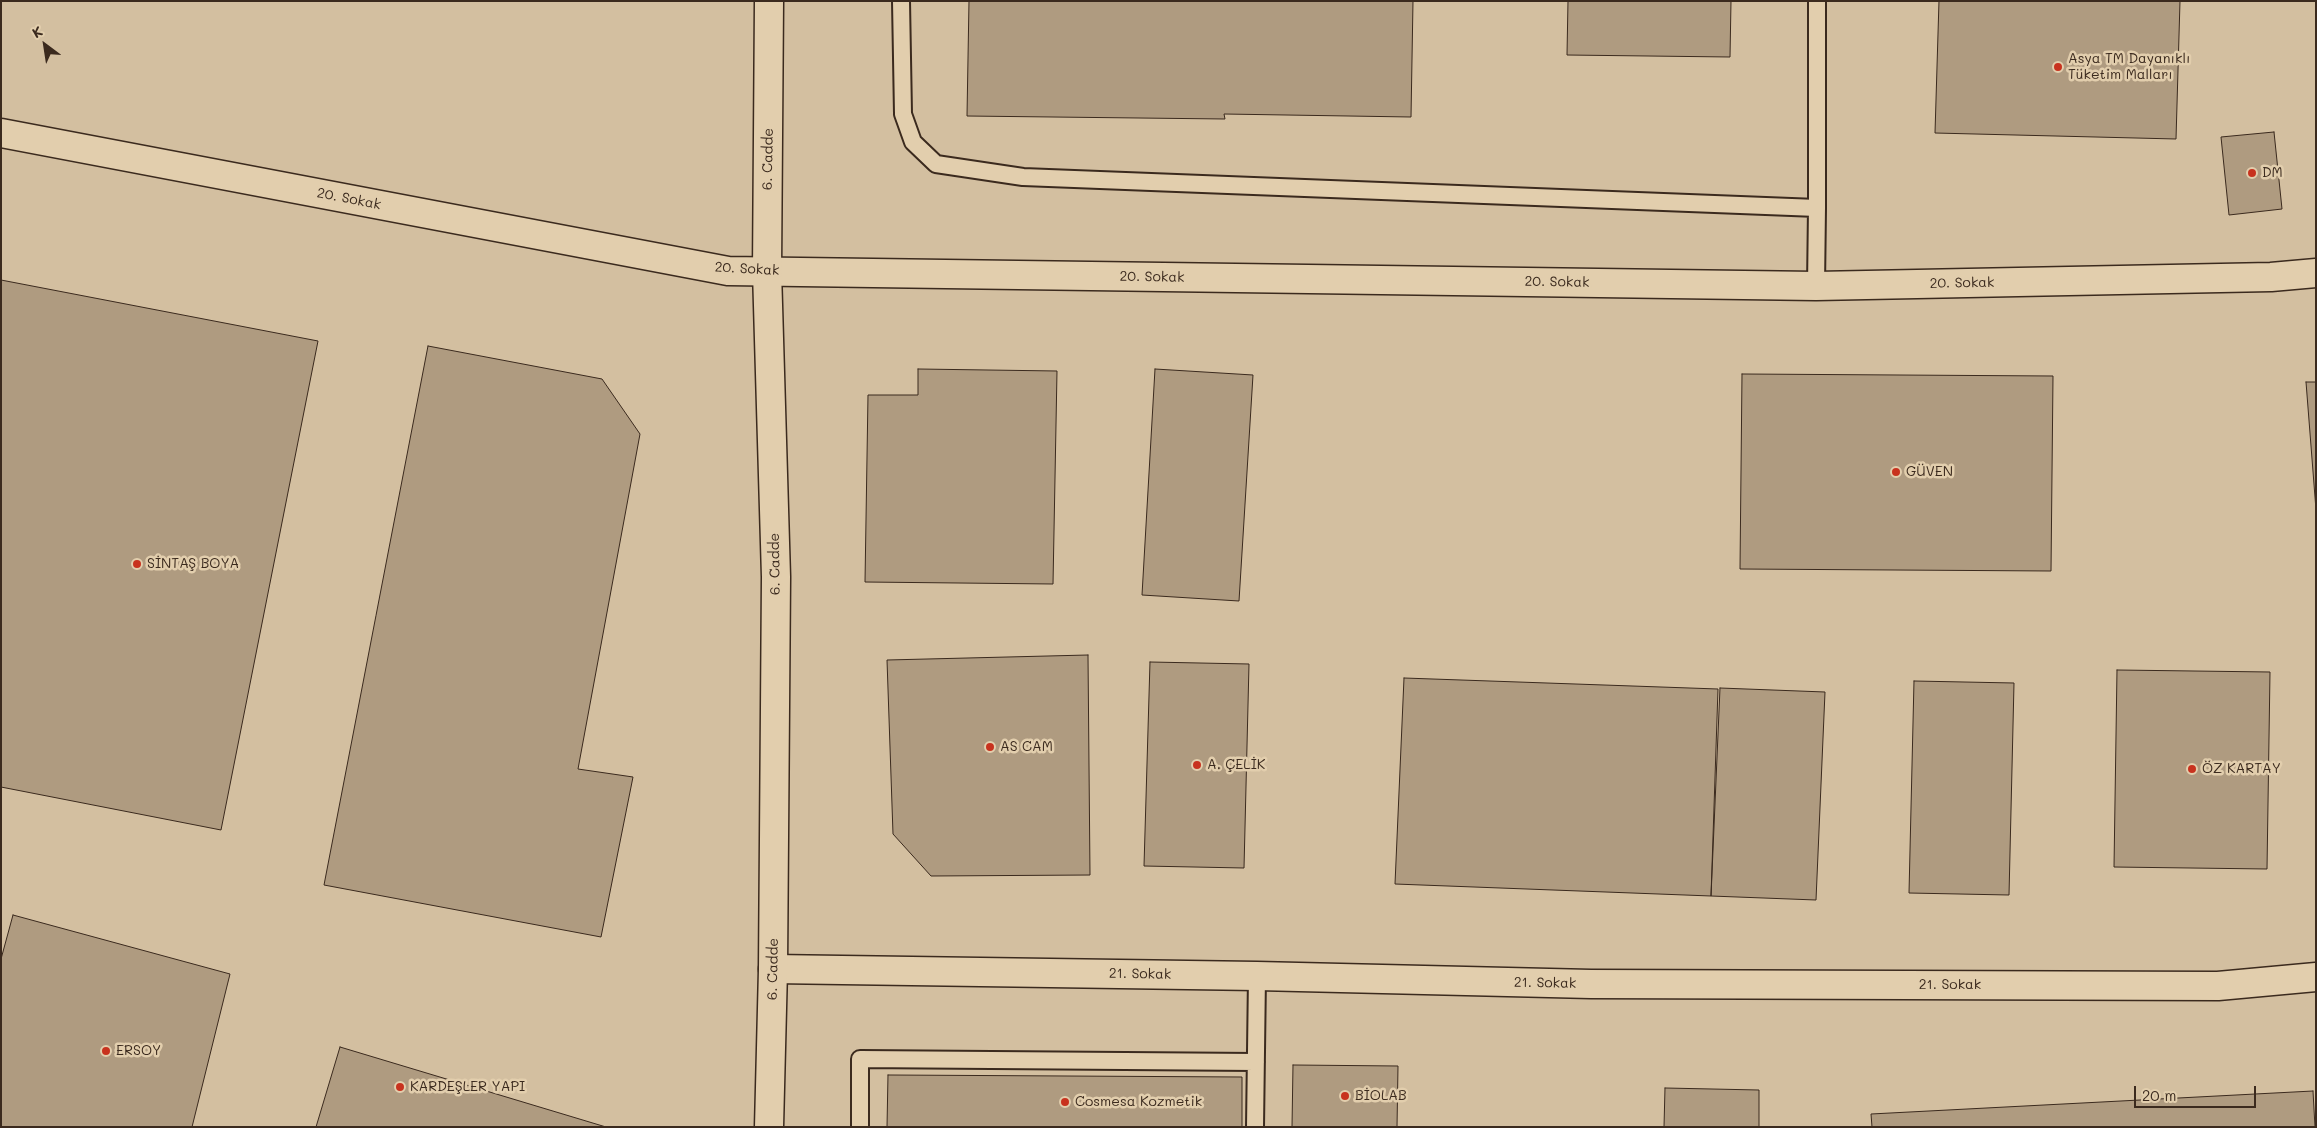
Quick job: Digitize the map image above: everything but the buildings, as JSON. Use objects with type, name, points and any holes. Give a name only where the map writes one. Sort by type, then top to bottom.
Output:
[{"type":"street","name":"6. Cadde","points":[[769,1],[767,272],[776,577],[773,969],[769,1127]]},
{"type":"street","name":"20. Sokak","points":[[1,133],[728,271],[1816,286],[2271,277],[2316,273]]},
{"type":"street","name":"21. Sokak","points":[[773,969],[1257,976],[1601,984],[2208,986],[2316,977]]},
{"type":"lane","points":[[901,1],[903,114],[913,142],[936,164],[1023,177],[1817,208]]},
{"type":"lane","points":[[1816,286],[1817,1]]},
{"type":"lane","points":[[1255,1127],[1257,976]]},
{"type":"lane","points":[[860,1127],[860,1059],[1256,1062]]},
{"type":"shaded area","points":[[1,1],[2316,1],[2316,1127],[1,1127]]},
{"type":"place","name":"Asya TM Dayanıklı Tüketim Malları","points":[[2058,67]]},
{"type":"place","name":"DM","points":[[2252,173]]},
{"type":"place","name":"GÜVEN","points":[[1896,472]]},
{"type":"place","name":"SİNTAŞ BOYA","points":[[137,564]]},
{"type":"place","name":"AS CAM","points":[[990,747]]},
{"type":"place","name":"A. ÇELİK","points":[[1197,765]]},
{"type":"place","name":"ÖZ KARTAY","points":[[2192,769]]},
{"type":"place","name":"ERSOY","points":[[106,1051]]},
{"type":"place","name":"KARDEŞLER YAPI","points":[[400,1087]]},
{"type":"place","name":"BİOLAB","points":[[1345,1096]]},
{"type":"place","name":"Cosmesa Kozmetik","points":[[1065,1102]]}]
